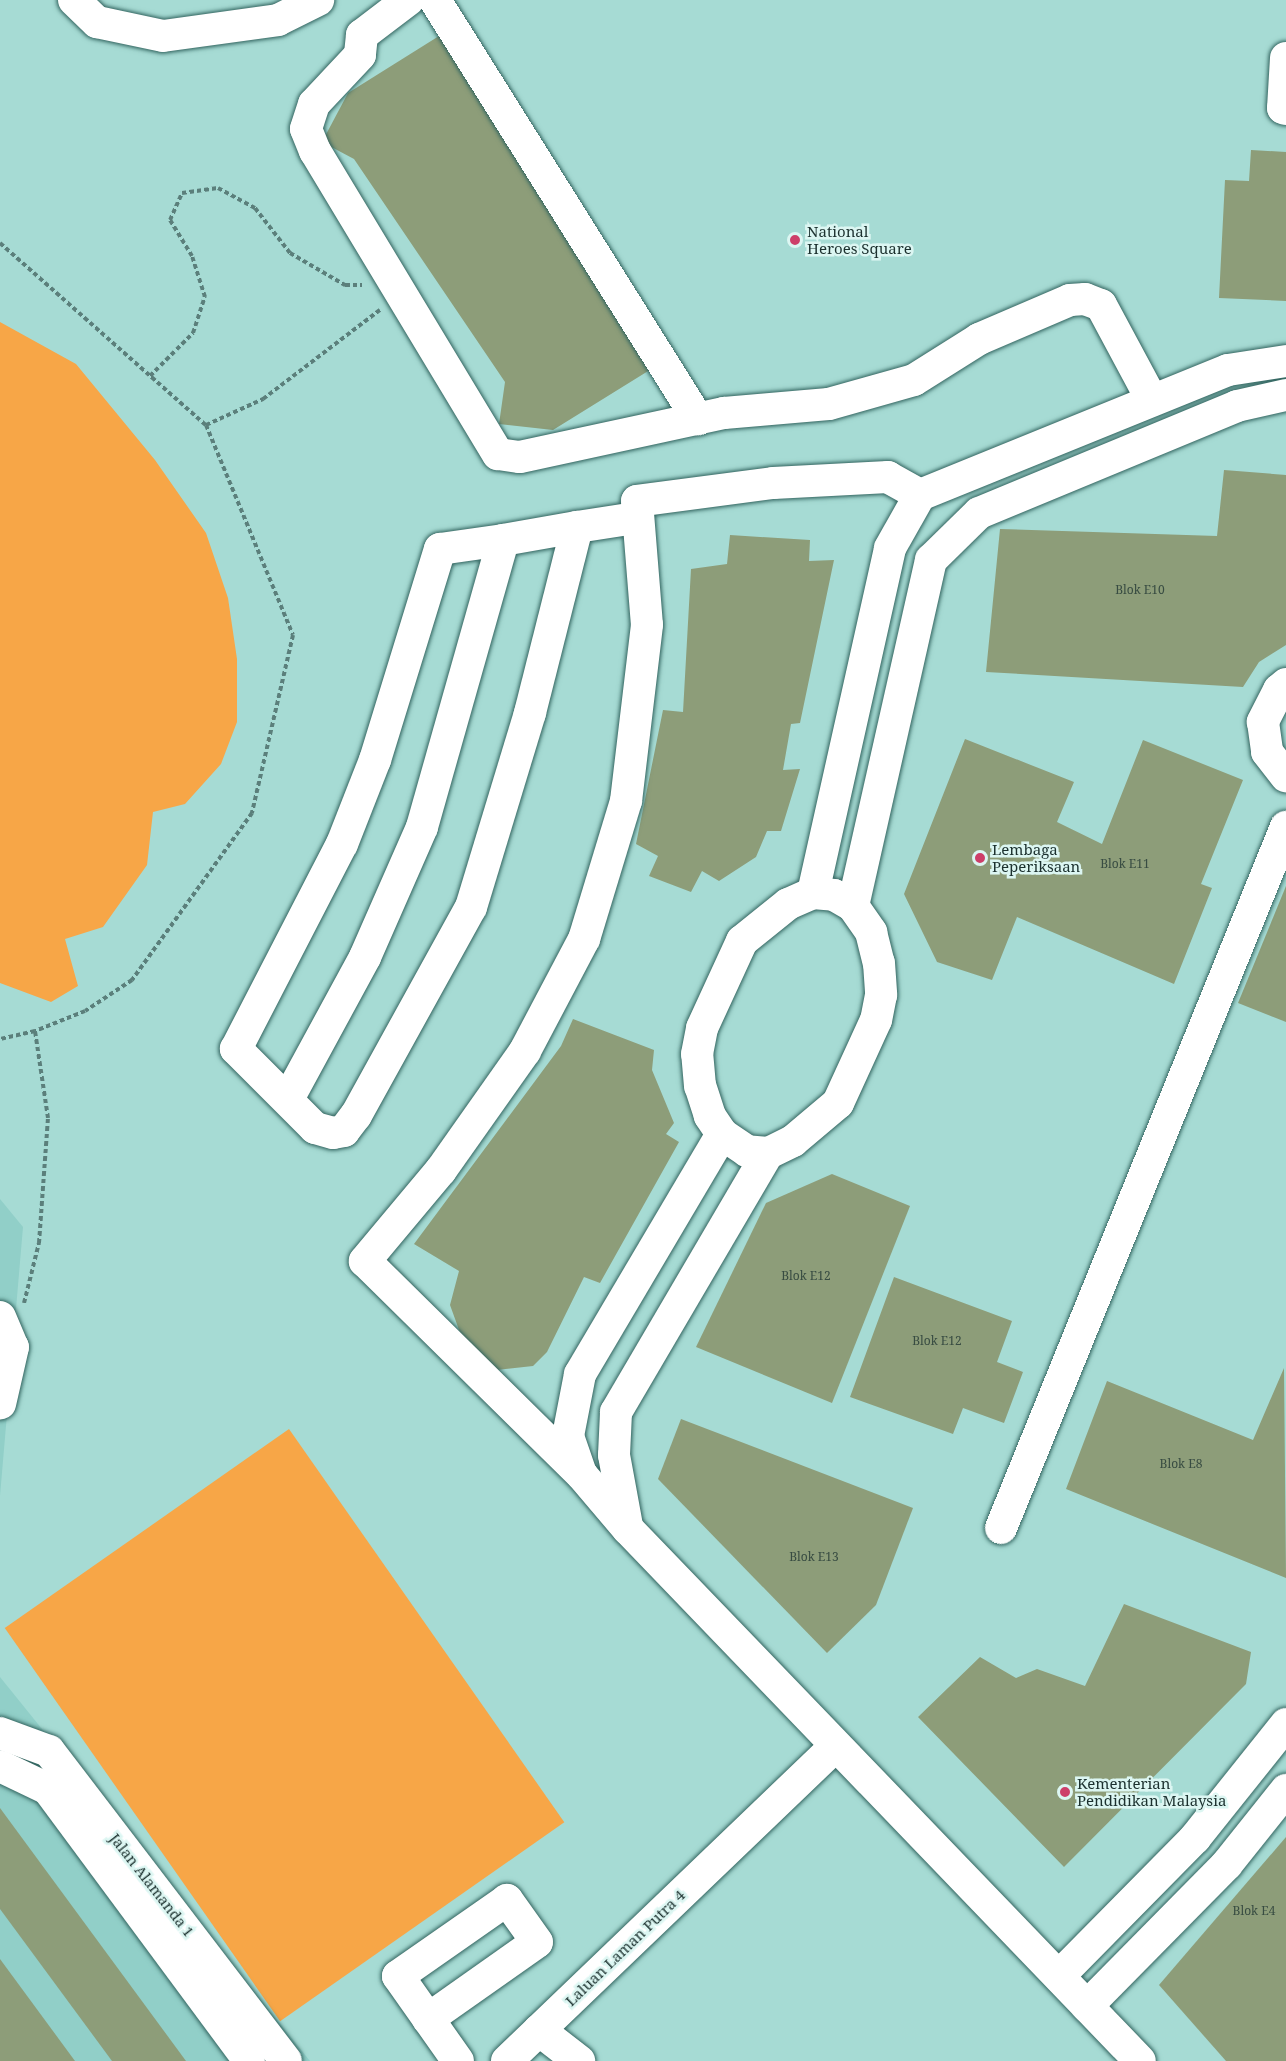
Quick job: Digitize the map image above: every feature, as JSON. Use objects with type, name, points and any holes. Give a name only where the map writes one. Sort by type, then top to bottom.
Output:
[{"type":"street","points":[[74,0],[97,22],[163,36],[278,20],[318,0]]},
{"type":"street","points":[[408,0],[362,35],[360,55],[314,104],[306,129],[315,151],[401,288],[498,454],[520,457],[724,413],[828,404],[914,380],[979,339],[1070,300],[1085,299],[1101,305],[1152,400]]},
{"type":"street","points":[[435,0],[698,419]]},
{"type":"street","points":[[1286,58],[1283,108],[1286,109]]},
{"type":"street","points":[[813,893],[890,548],[920,495],[1152,400],[1251,364],[1286,361]]},
{"type":"street","points":[[853,906],[931,560],[979,513],[1237,406],[1274,397],[1251,364]]},
{"type":"street","points":[[920,495],[888,477],[773,483],[637,501],[636,518],[647,625],[626,801],[584,939],[525,1051],[441,1170],[365,1261],[582,1475],[628,1529],[1140,2061]]},
{"type":"street","points":[[965,477],[979,513]]},
{"type":"street","points":[[577,527],[524,734],[488,859],[466,916],[436,975],[344,1131],[333,1133],[315,1128],[236,1049],[342,844],[375,760],[441,549],[503,540],[577,527],[636,518]]},
{"type":"street","points":[[288,1099],[365,957],[422,827],[503,540]]},
{"type":"street","points":[[1286,684],[1279,690],[1263,722],[1267,752],[1286,776]]},
{"type":"street","points":[[1001,1528],[1286,827]]},
{"type":"street","points":[[813,893],[834,895],[853,906],[871,932],[879,963],[881,995],[876,1020],[838,1103],[794,1141],[768,1153],[747,1151],[722,1134],[710,1116],[700,1086],[697,1054],[702,1028],[742,941],[788,904],[813,893]]},
{"type":"street","points":[[582,1475],[568,1436],[580,1374],[722,1134]]},
{"type":"street","points":[[628,1529],[614,1455],[616,1412],[679,1300],[768,1153]]},
{"type":"street","points":[[638,1275],[679,1300]]},
{"type":"street","points":[[0,1317],[13,1347],[0,1404]]},
{"type":"street","points":[[1059,1976],[1195,1838],[1286,1724]]},
{"type":"street","name":"Jalan Alamanda 1","points":[[0,1733],[49,1751],[286,2061]]},
{"type":"street","name":"Laluan Laman Putra 4","points":[[507,2061],[836,1746]]},
{"type":"street","name":"Jalan Alamanda 1","points":[[0,1766],[48,1789],[249,2061]]},
{"type":"street","points":[[1087,2006],[1227,1864],[1286,1790]]},
{"type":"street","points":[[428,2019],[458,2061]]},
{"type":"street","points":[[539,2031],[579,2061]]},
{"type":"path","points":[[150,376],[193,333],[205,297],[192,256],[170,220],[182,193],[218,188],[255,208],[290,253],[345,285],[401,288]]},
{"type":"path","points":[[0,243],[206,425],[293,635],[262,782],[252,813],[132,980],[85,1011],[35,1031],[0,1040]]},
{"type":"path","points":[[206,425],[263,399],[401,288]]},
{"type":"path","points":[[13,1347],[39,1243],[48,1118],[35,1031]]},
{"type":"shaded area","points":[[0,322],[76,364],[155,460],[206,533],[228,598],[237,659],[237,722],[221,764],[185,804],[153,812],[147,865],[103,927],[65,939],[78,986],[51,1002],[0,983]]},
{"type":"shaded area","points":[[0,1199],[23,1227],[0,1496]]},
{"type":"shaded area","points":[[289,1429],[564,1822],[280,2021],[5,1628]]},
{"type":"shaded area","points":[[0,1677],[310,2061],[0,2061]]},
{"type":"building","points":[[447,31],[653,368],[553,430],[499,424],[505,382],[354,159],[322,142],[348,93]]},
{"type":"building","points":[[1251,150],[1286,152],[1286,301],[1219,298],[1225,180],[1249,181]]},
{"type":"building","points":[[1224,470],[1286,475],[1286,645],[1259,662],[1243,687],[986,672],[1000,529],[1217,536]]},
{"type":"building","points":[[730,535],[810,540],[809,561],[834,560],[800,723],[791,724],[783,770],[800,769],[781,831],[767,831],[756,857],[719,881],[702,871],[691,892],[649,876],[658,856],[636,844],[663,710],[683,712],[691,569],[727,564]]},
{"type":"building","points":[[965,739],[1074,782],[1057,822],[1102,844],[1143,740],[1243,780],[1201,884],[1212,888],[1174,984],[1017,917],[992,980],[937,962],[904,894]]},
{"type":"building","points":[[1286,886],[1286,1022],[1238,1003]]},
{"type":"building","points":[[573,1019],[654,1050],[652,1070],[674,1123],[666,1134],[679,1142],[600,1283],[584,1277],[547,1352],[533,1366],[488,1371],[467,1352],[450,1305],[459,1271],[414,1244],[561,1046]]},
{"type":"building","points":[[832,1174],[910,1206],[832,1403],[696,1347],[766,1203]]},
{"type":"building","points":[[894,1277],[1012,1321],[997,1362],[1023,1372],[1004,1423],[963,1408],[953,1434],[850,1397]]},
{"type":"building","points":[[1284,1368],[1286,1578],[1066,1489],[1107,1381],[1253,1440]]},
{"type":"building","points":[[681,1419],[913,1508],[876,1605],[827,1653],[658,1479]]},
{"type":"building","name":"Kementerian Pendidikan Malaysia","points":[[1124,1604],[1251,1652],[1246,1684],[1064,1867],[918,1717],[980,1657],[1016,1678],[1037,1669],[1085,1686]]},
{"type":"building","points":[[0,1808],[186,2061],[112,2061],[0,1909]]},
{"type":"building","points":[[1286,1837],[1286,2061],[1226,2061],[1159,1985]]},
{"type":"building","points":[[0,1959],[75,2061],[0,2061]]},
{"type":"place","name":"National Heroes Square","points":[[795,240]]},
{"type":"place","name":"Lembaga Peperiksaan","points":[[980,858]]},
{"type":"place","name":"Kementerian Pendidikan Malaysia","points":[[1065,1792]]}]
